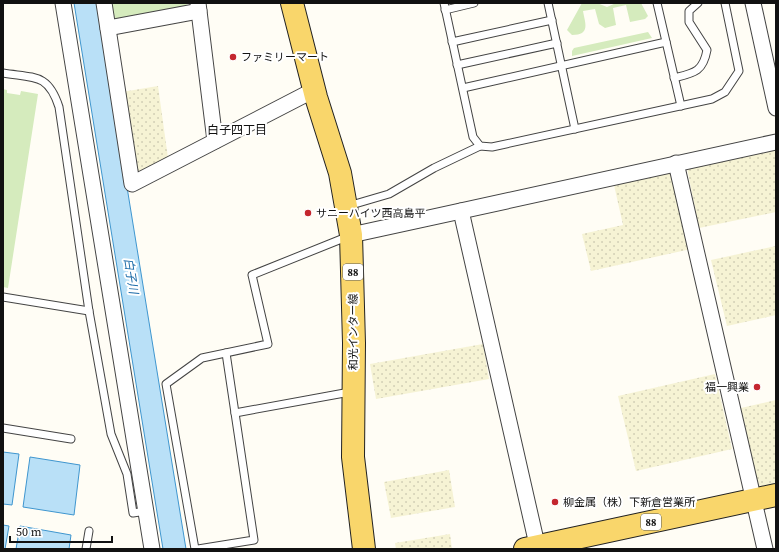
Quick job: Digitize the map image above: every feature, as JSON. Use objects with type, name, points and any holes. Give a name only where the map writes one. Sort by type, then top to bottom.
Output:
[{"type":"main road","name":"和光インター線","points":[[292,3],[314,90],[340,173],[351,235],[354,343],[352,392],[353,457],[364,549]]},
{"type":"main road","name":"88","points":[[534,548],[776,495]]},
{"type":"street","points":[[63,3],[152,549]]},
{"type":"street","points":[[104,3],[132,184],[314,90]]},
{"type":"street","points":[[753,3],[776,108]]},
{"type":"street","points":[[108,28],[199,7],[215,141]]},
{"type":"street","points":[[351,235],[776,142]]},
{"type":"street","points":[[676,163],[765,549]]},
{"type":"street","points":[[461,211],[534,548]]},
{"type":"lane","points":[[474,3],[444,6],[473,137],[480,146]]},
{"type":"lane","points":[[548,3],[574,129]]},
{"type":"lane","points":[[657,3],[681,106]]},
{"type":"lane","points":[[674,78],[695,72],[705,61],[707,50],[689,22],[689,11],[698,3]]},
{"type":"lane","points":[[346,207],[389,194],[434,168],[480,146],[492,147],[712,99],[725,92],[739,71],[725,3]]},
{"type":"lane","points":[[452,42],[552,20]]},
{"type":"lane","points":[[462,88],[666,42]]},
{"type":"lane","points":[[457,65],[557,43]]},
{"type":"lane","points":[[3,73],[38,78],[45,82],[56,98],[89,310],[111,434],[127,474],[134,513],[146,511]]},
{"type":"lane","points":[[195,549],[166,384],[202,358],[268,344],[252,275],[351,235]]},
{"type":"lane","points":[[3,298],[89,310]]},
{"type":"lane","points":[[198,549],[254,540],[226,353]]},
{"type":"lane","points":[[234,413],[352,392]]},
{"type":"lane","points":[[3,428],[71,439]]},
{"type":"lane","points":[[86,549],[89,531]]},
{"type":"shaded area","points":[[158,86],[168,158],[135,173],[122,92]]},
{"type":"shaded area","points":[[776,149],[776,212],[699,228],[687,168]]},
{"type":"shaded area","points":[[674,171],[691,249],[591,271],[582,234],[623,225],[614,185]]},
{"type":"shaded area","points":[[776,246],[776,315],[727,326],[711,260]]},
{"type":"shaded area","points":[[483,344],[489,379],[376,399],[370,364]]},
{"type":"shaded area","points":[[715,374],[732,449],[636,471],[618,396]]},
{"type":"shaded area","points":[[776,400],[776,484],[758,488],[741,408]]},
{"type":"shaded area","points":[[449,470],[455,507],[391,518],[384,482]]},
{"type":"shaded area","points":[[450,534],[452,549],[396,549],[395,543]]},
{"type":"green space","points":[[111,3],[189,3],[183,7],[116,19],[113,16]]},
{"type":"green space","points":[[582,3],[597,3],[607,7],[616,3],[641,3],[648,16],[645,19],[630,22],[626,5],[613,8],[616,25],[605,28],[599,24],[595,9],[583,11],[585,24],[584,31],[582,33],[572,35],[567,30]]},
{"type":"green space","points":[[648,32],[652,38],[572,56],[572,51],[574,48]]},
{"type":"green space","points":[[3,89],[7,90],[7,93],[20,95],[21,91],[38,94],[8,288],[3,287]]},
{"type":"water","name":"白子川","points":[[74,3],[97,3],[186,549],[163,549]]},
{"type":"water","points":[[3,452],[19,454],[12,505],[3,504]]},
{"type":"water","points":[[30,457],[80,465],[74,515],[23,507]]},
{"type":"water","points":[[3,525],[9,526],[5,549],[3,549]]},
{"type":"water","points":[[20,526],[71,535],[69,549],[16,549]]},
{"type":"place","name":"ファミリーマート","points":[[233,57]]},
{"type":"place","name":"サニーハイツ西高島平","points":[[308,213]]},
{"type":"place","name":"福一興業","points":[[757,387]]},
{"type":"place","name":"柳金属（株）下新倉営業所","points":[[555,502]]},
{"type":"district","name":"白子四丁目","points":[[237,130]]}]
